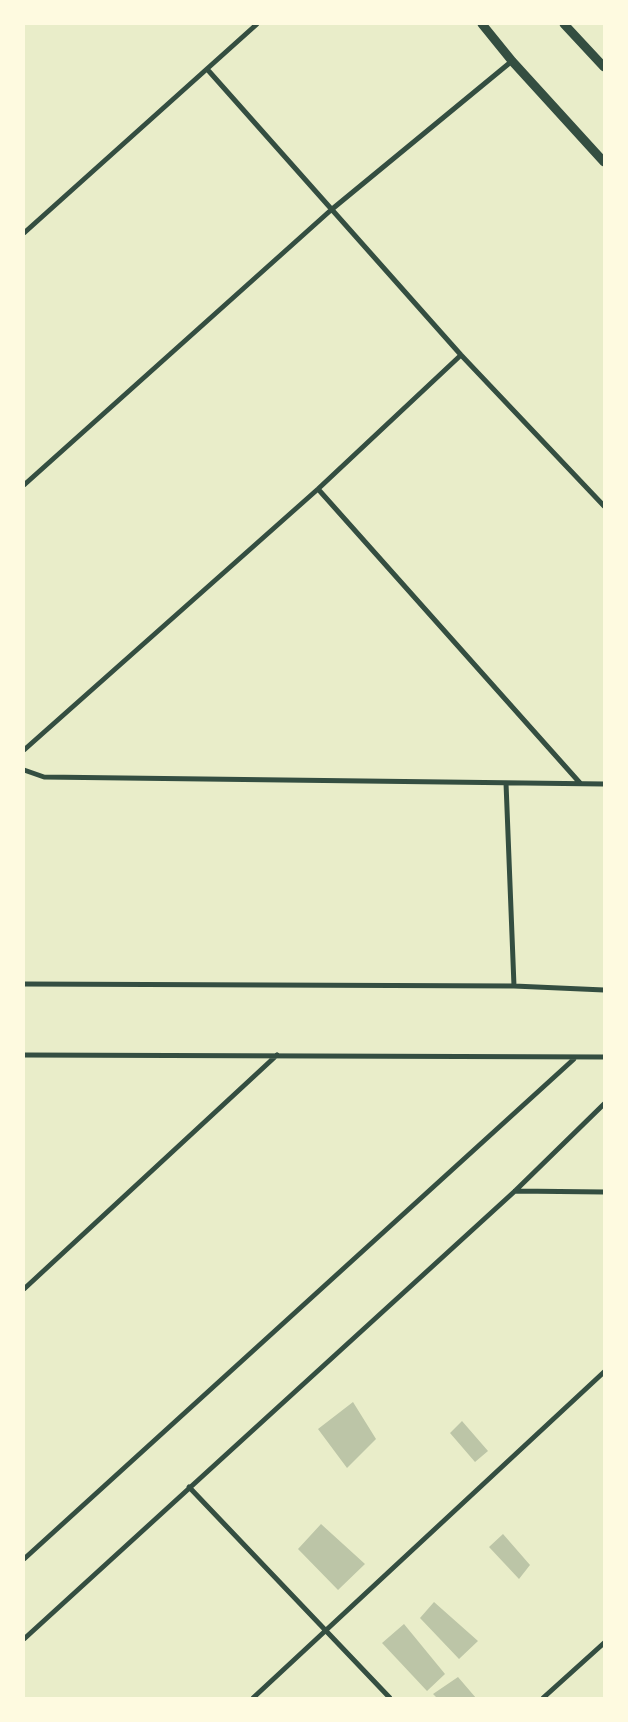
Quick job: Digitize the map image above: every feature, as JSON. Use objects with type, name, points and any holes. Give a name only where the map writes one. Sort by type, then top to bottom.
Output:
[{"type":"street","points":[[24,232],[257,24]]},
{"type":"street","points":[[482,24],[512,61],[604,162]]},
{"type":"street","points":[[564,24],[604,68]]},
{"type":"street","points":[[24,485],[331,210],[512,61]]},
{"type":"street","points":[[207,69],[461,355],[604,506]]},
{"type":"street","points":[[24,750],[318,488],[461,355]]},
{"type":"street","points":[[318,488],[580,783]]},
{"type":"street","points":[[24,770],[44,777],[604,784]]},
{"type":"street","points":[[506,783],[514,986]]},
{"type":"street","points":[[24,984],[514,986],[604,990]]},
{"type":"street","points":[[24,1055],[277,1055],[574,1059],[604,1057]]},
{"type":"street","points":[[24,1289],[277,1055]]},
{"type":"street","points":[[24,1559],[574,1059]]},
{"type":"street","points":[[24,1639],[515,1191],[604,1104]]},
{"type":"street","points":[[515,1191],[604,1192]]},
{"type":"street","points":[[253,1698],[604,1372]]},
{"type":"street","points":[[189,1487],[390,1698]]},
{"type":"street","points":[[543,1698],[604,1643]]},
{"type":"building","points":[[353,1402],[376,1439],[347,1468],[318,1429]]},
{"type":"building","points":[[462,1421],[488,1451],[475,1462],[450,1433]]},
{"type":"building","points":[[321,1524],[365,1564],[338,1590],[298,1549]]},
{"type":"building","points":[[503,1534],[530,1565],[519,1579],[489,1547]]},
{"type":"building","points":[[434,1602],[478,1641],[459,1659],[420,1618]]},
{"type":"building","points":[[404,1624],[445,1674],[427,1691],[382,1643]]},
{"type":"building","points":[[458,1677],[476,1698],[437,1698],[433,1694]]}]
